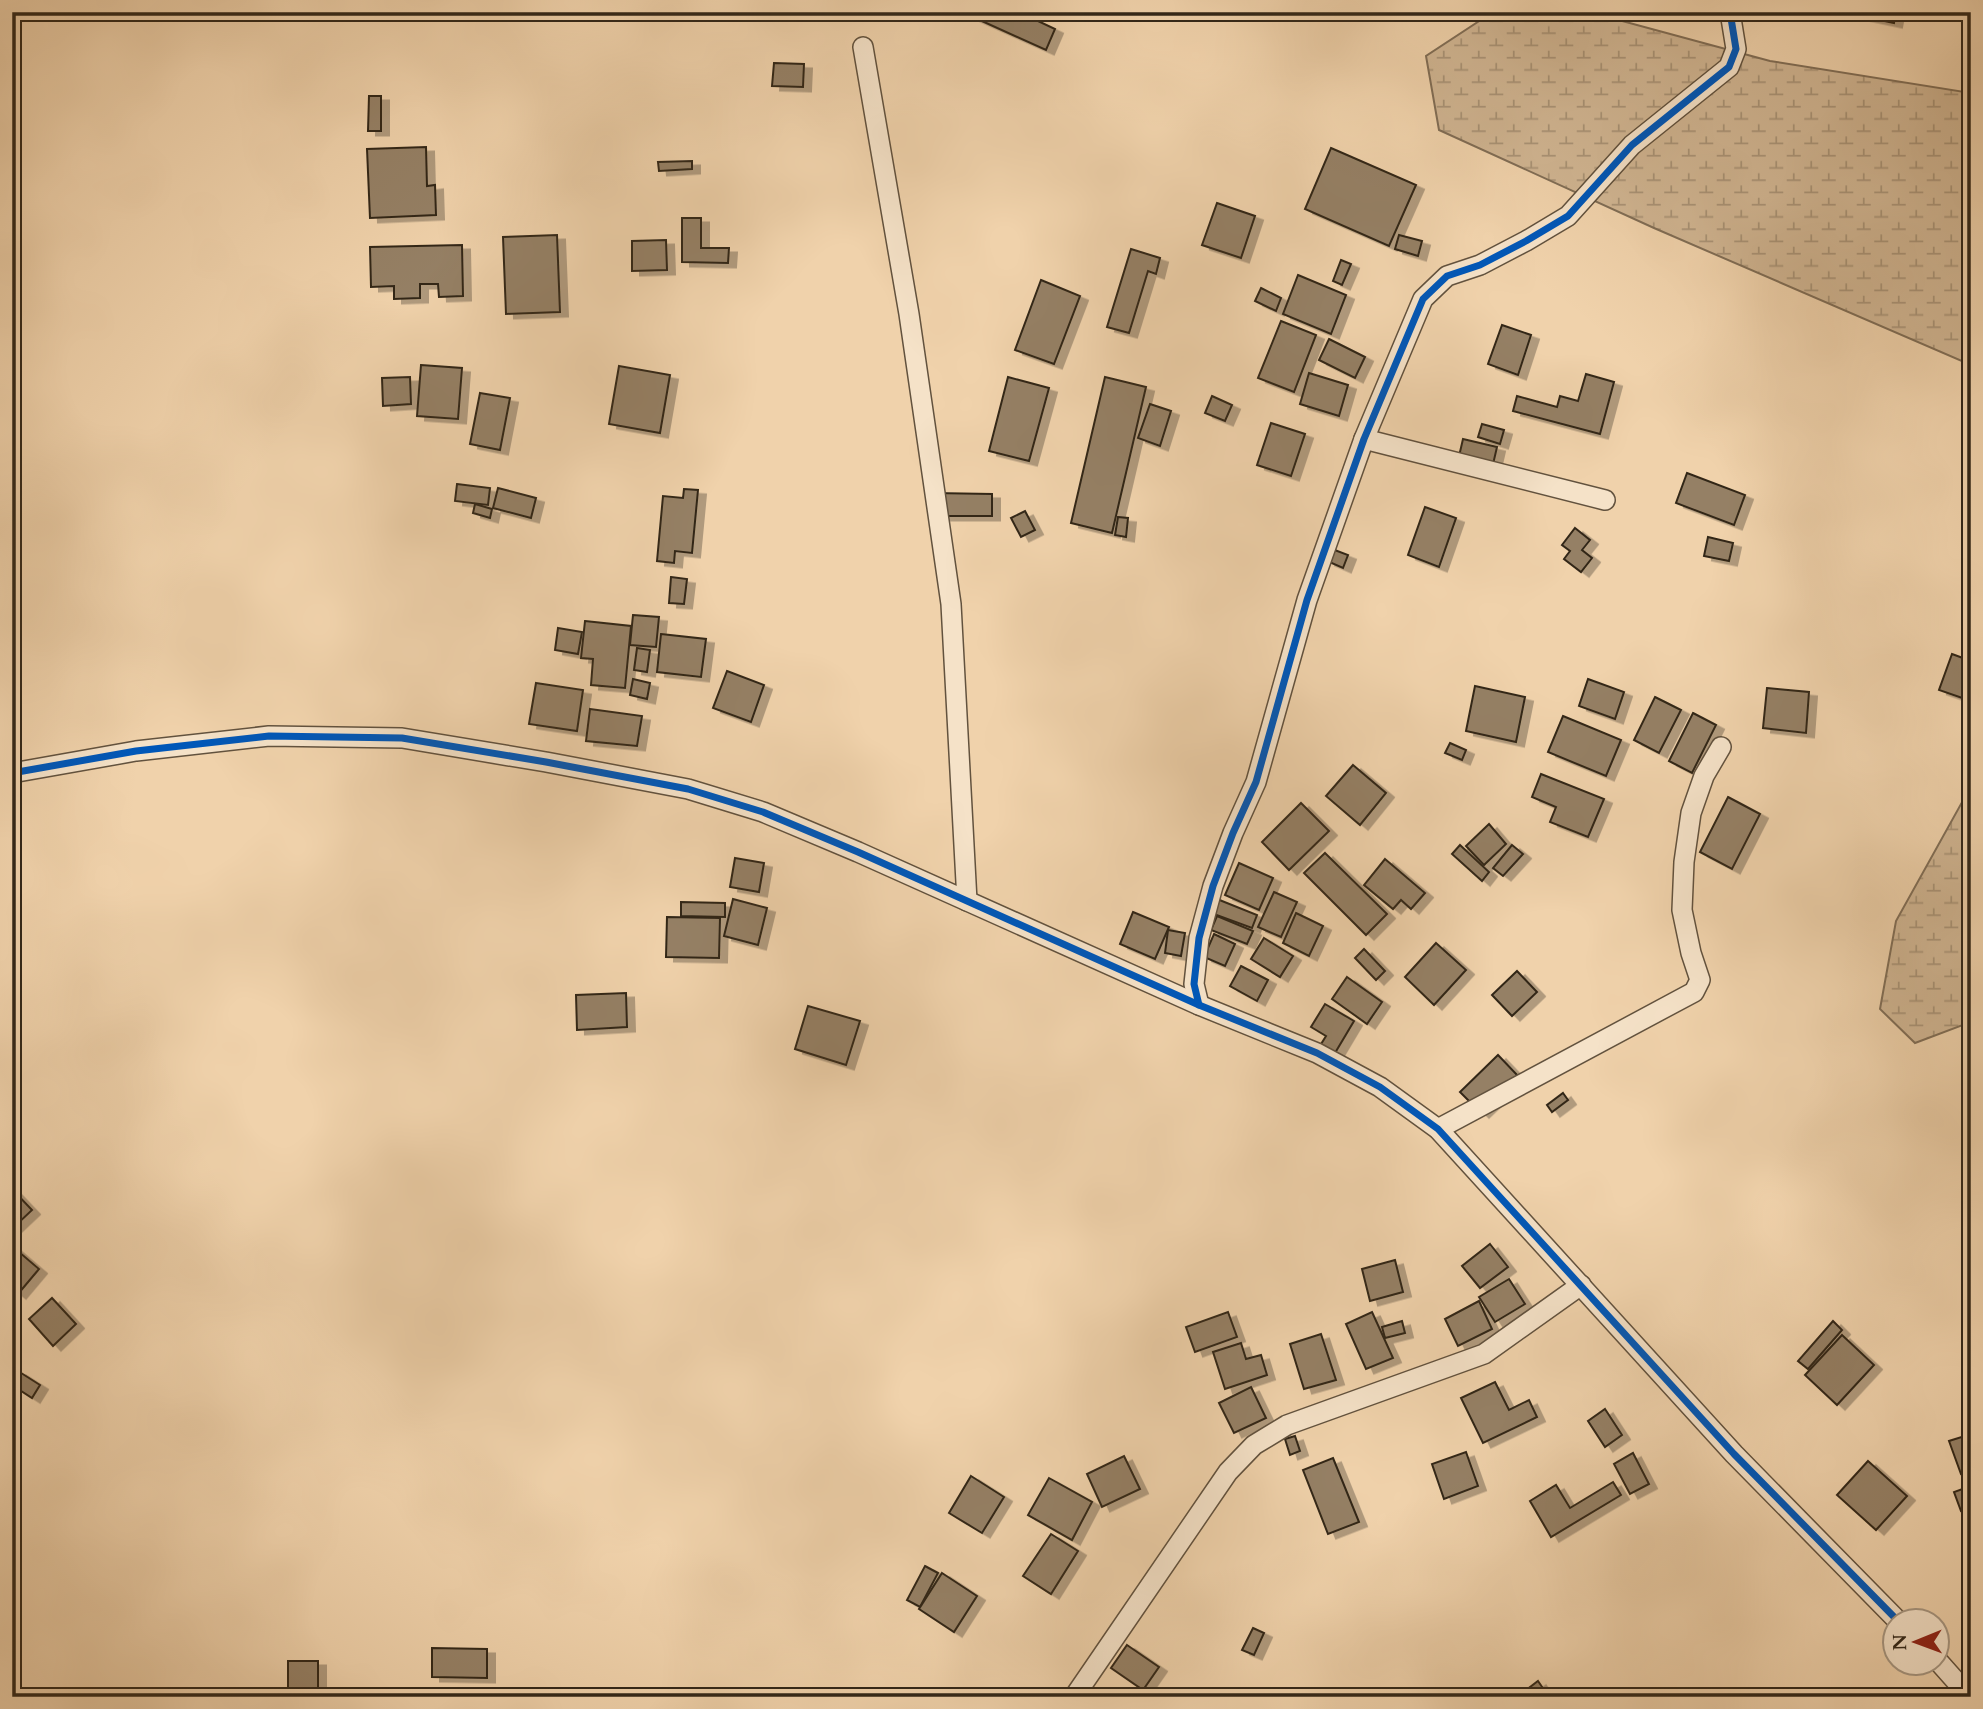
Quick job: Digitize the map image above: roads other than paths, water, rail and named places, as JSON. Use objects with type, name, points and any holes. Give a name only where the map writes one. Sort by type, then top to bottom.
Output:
[{"type":"street","points":[[1199,1005],[1194,984],[1199,938],[1213,886],[1233,832],[1256,782],[1307,600],[1364,439],[1423,299],[1447,276],[1479,265],[1568,216],[1632,145],[1729,67],[1736,49],[1730,12]]},
{"type":"street","points":[[863,47],[909,314],[950,604],[967,901]]},
{"type":"street","points":[[1364,439],[1605,500]]},
{"type":"street","points":[[12,774],[136,751],[269,736],[402,738],[688,789],[763,812],[858,852],[1199,1005],[1328,1059],[1380,1087],[1438,1129],[1734,1454],[1885,1608]]},
{"type":"street","points":[[1438,1129],[1694,992],[1700,980],[1682,910],[1684,862],[1691,813],[1704,776],[1721,747]]},
{"type":"street","points":[[1074,1697],[1228,1472],[1254,1445],[1287,1425],[1484,1354],[1581,1285]]},
{"type":"street","points":[[1952,1677],[1970,1697]]}]
